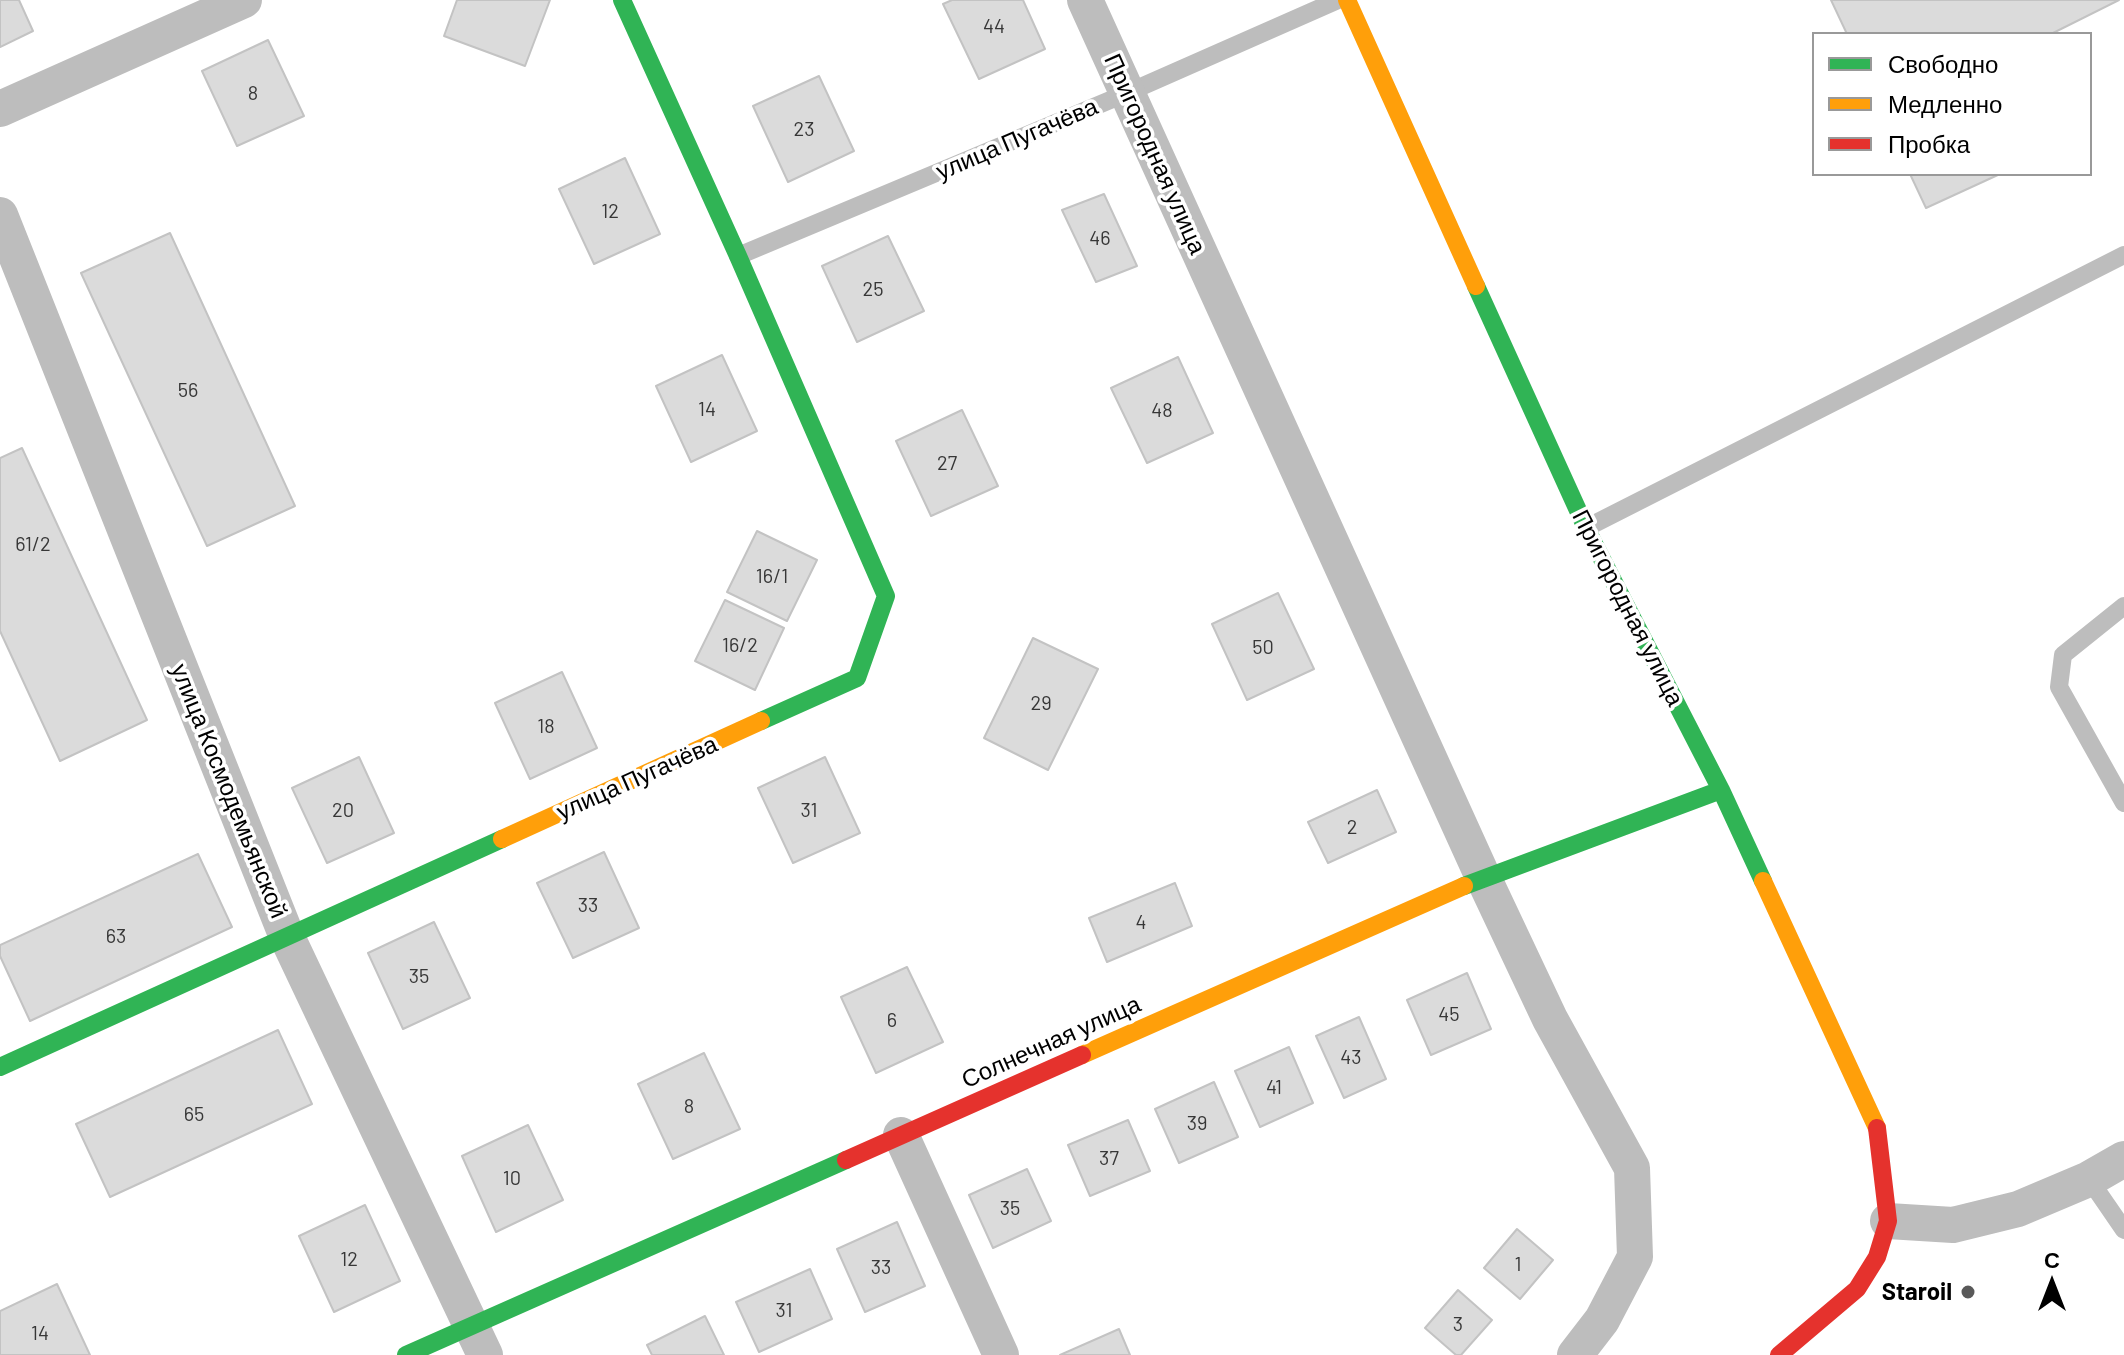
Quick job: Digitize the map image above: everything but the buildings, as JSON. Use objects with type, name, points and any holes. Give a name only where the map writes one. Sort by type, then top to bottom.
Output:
[{"type":"street","points":[[0,109],[244,0]]},
{"type":"street","name":"улица Пугачёва","points":[[0,1067],[857,678],[886,596],[622,0]]},
{"type":"street","name":"Пригородная улица","points":[[1085,0],[1483,877],[1550,1019],[1632,1168],[1635,1257],[1602,1320],[1575,1355]]},
{"type":"street","name":"Пригородная улица","points":[[1347,0],[1586,528],[1721,790],[1878,1130],[1888,1221]]},
{"type":"street","name":"улица Космодемьянской","points":[[0,215],[287,937],[478,1340]]},
{"type":"street","name":"Солнечная улица","points":[[406,1355],[478,1340],[901,1135],[1483,877],[1721,790]]},
{"type":"street","points":[[901,1135],[1001,1355]]},
{"type":"street","points":[[1779,1355],[1857,1289],[1877,1257],[1888,1221],[1953,1225],[2018,1209],[2089,1179],[2124,1159]]},
{"type":"lane","name":"улица Пугачёва","points":[[738,256],[1127,93],[1338,0]]},
{"type":"lane","points":[[1586,528],[2124,255]]},
{"type":"lane","points":[[2124,606],[2063,655],[2059,687],[2124,803]]},
{"type":"lane","points":[[2089,1179],[2124,1230]]},
{"type":"traffic: fast","points":[[622,0],[886,596],[857,678],[761,721]]},
{"type":"traffic: fast","points":[[1476,286],[1586,528],[1721,790],[1763,881]]},
{"type":"traffic: fast","points":[[1464,886],[1721,790]]},
{"type":"traffic: fast","points":[[0,1067],[502,839]]},
{"type":"traffic: fast","points":[[406,1355],[846,1160]]},
{"type":"traffic: slow","points":[[1347,0],[1476,286]]},
{"type":"traffic: slow","points":[[502,839],[761,721]]},
{"type":"traffic: slow","points":[[1763,881],[1877,1128]]},
{"type":"traffic: slow","points":[[1082,1055],[1464,886]]},
{"type":"traffic: jam","points":[[846,1160],[1082,1055]]},
{"type":"traffic: jam","points":[[1779,1355],[1857,1289],[1877,1257],[1888,1221],[1877,1128]]},
{"type":"place","name":"Staroil","points":[[1968,1292]]}]
